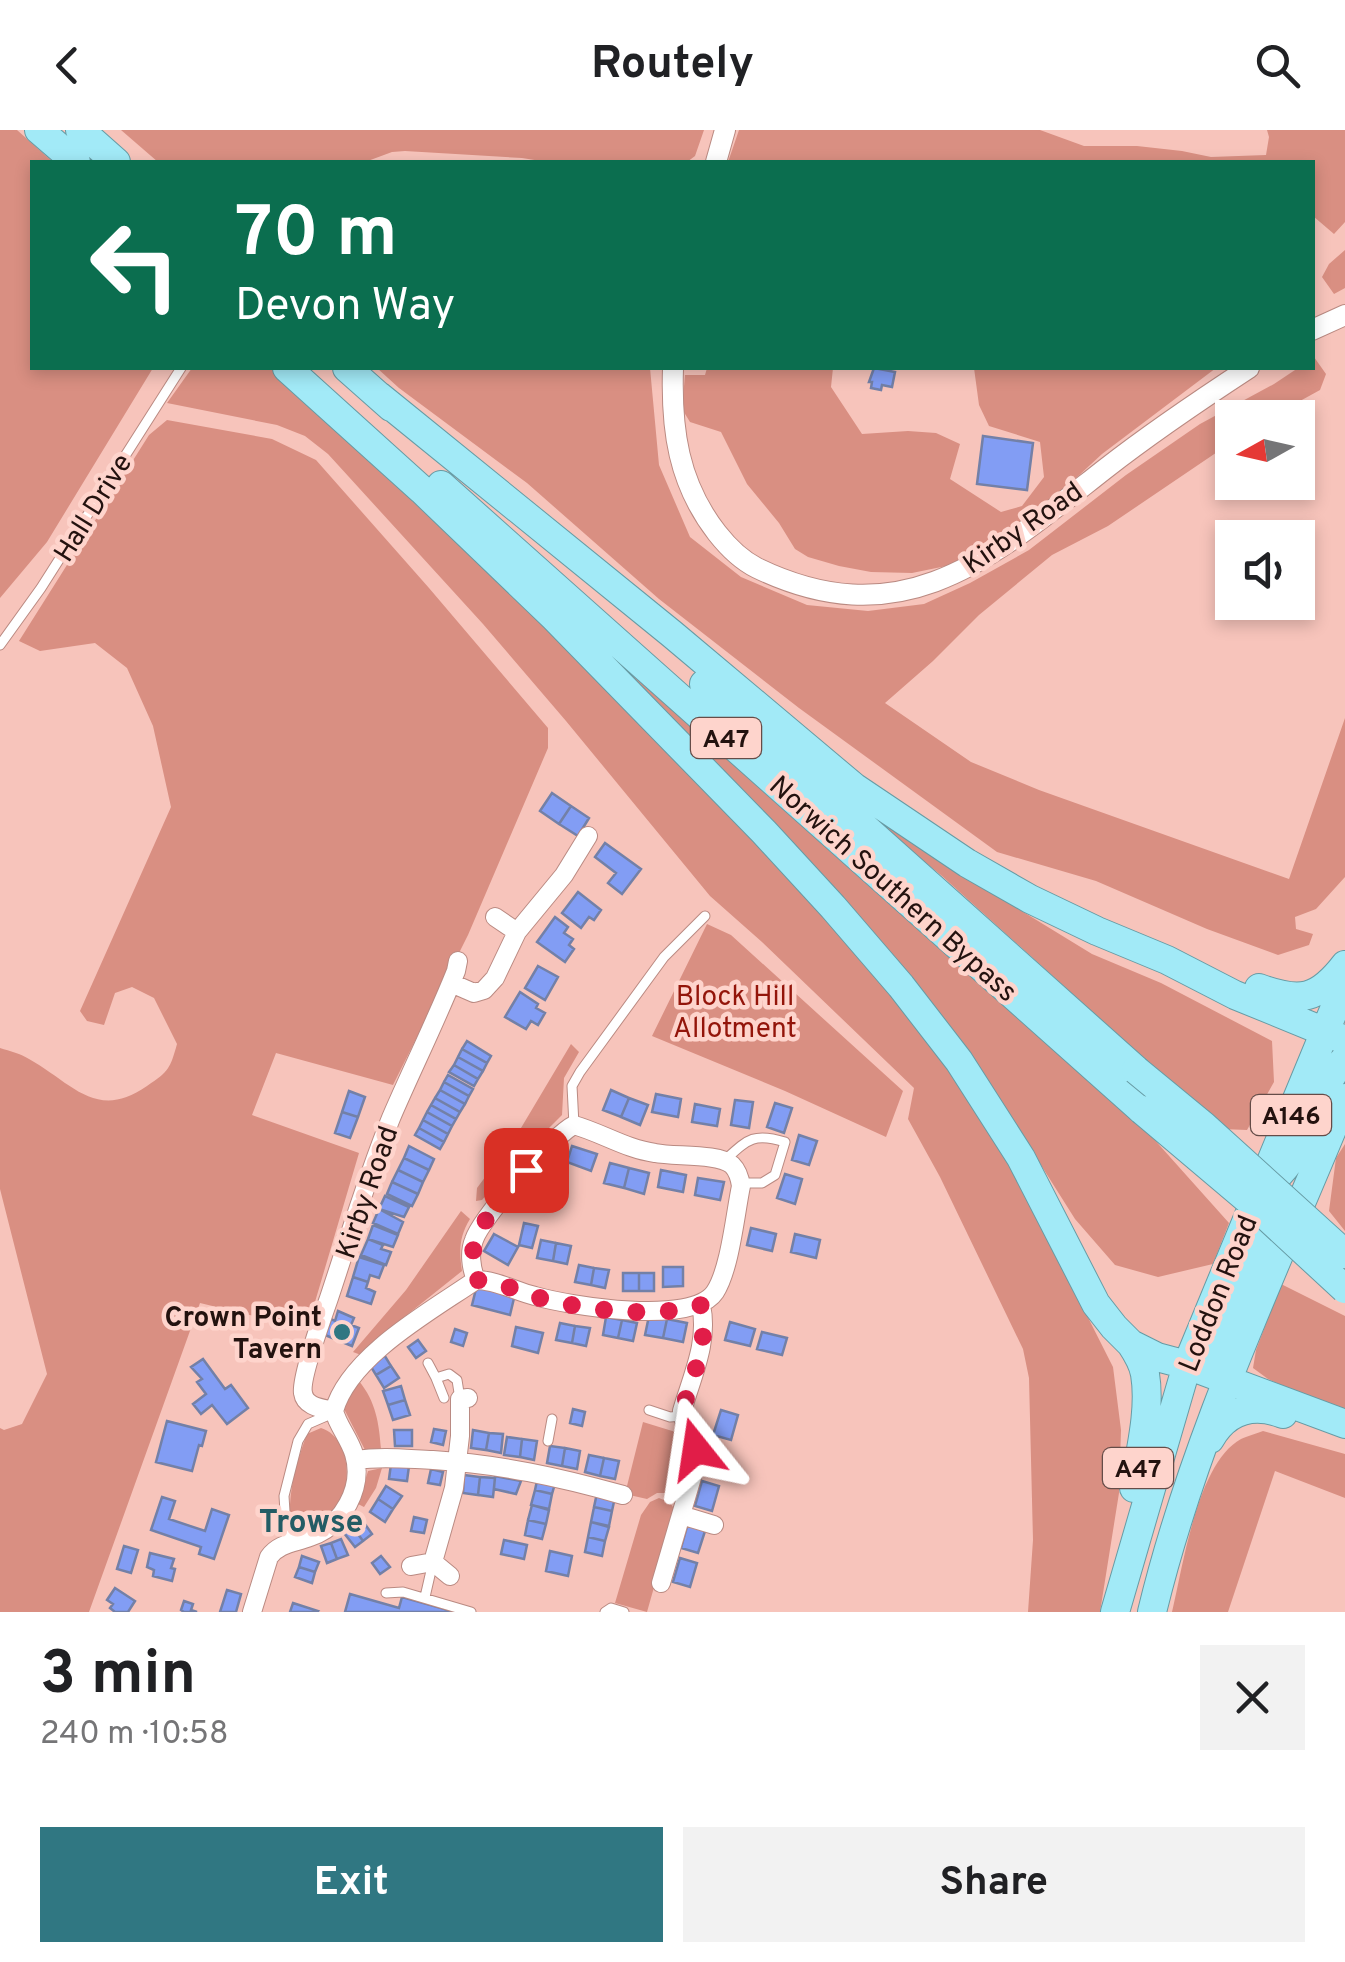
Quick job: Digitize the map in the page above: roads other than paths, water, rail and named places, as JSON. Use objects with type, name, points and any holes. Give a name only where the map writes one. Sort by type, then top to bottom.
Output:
[{"type":"highway","points":[[39,130],[73,151],[108,160]]},
{"type":"highway","name":"A47","points":[[289,370],[422,490],[554,618],[764,832],[902,986],[959,1061],[1022,1158],[1096,1304],[1114,1327],[1132,1344],[1156,1356],[1345,1424]]},
{"type":"highway","name":"Norwich Southern Bypass","points":[[310,370],[1345,1289]]},
{"type":"highway","name":"Norwich Southern Bypass","points":[[349,370],[1345,1254]]},
{"type":"highway","name":"A47","points":[[379,396],[854,787],[967,863],[1097,931],[1335,1036]]},
{"type":"highway","name":"A47","points":[[1167,960],[1291,998],[1317,993],[1331,984],[1345,965]]},
{"type":"highway","name":"Loddon Road","points":[[1117,1603],[1187,1365],[1255,1199],[1335,1036],[1345,983]]},
{"type":"highway","points":[[1255,1199],[1288,1165],[1334,1070],[1345,1059]]},
{"type":"highway","name":"Loddon Road","points":[[1152,1612],[1172,1537],[1228,1380],[1345,1098]]},
{"type":"highway","points":[[1187,1365],[1204,1359],[1217,1345],[1266,1232],[1330,1134]]},
{"type":"highway","name":"A47","points":[[1117,1603],[1146,1394],[1144,1370],[1132,1344]]},
{"type":"highway","name":"A47","points":[[1201,1454],[1228,1417],[1247,1408],[1275,1410],[1345,1438]]},
{"type":"street","points":[[717,160],[725,130]]},
{"type":"street","points":[[1315,329],[1345,315]]},
{"type":"street","name":"Kirby Road","points":[[673,370],[672,409],[680,462],[703,515],[722,540],[744,562],[779,578],[843,595],[876,595],[956,574],[990,554],[1176,416],[1245,370]]},
{"type":"street","points":[[451,982],[474,992],[484,990],[495,978],[517,932],[564,875],[588,836]]},
{"type":"street","points":[[495,916],[517,932]]},
{"type":"street","name":"Kirby Road","points":[[334,1412],[308,1403],[303,1396],[316,1334],[390,1120],[458,960]]},
{"type":"street","points":[[252,1612],[269,1558],[277,1548],[319,1534],[342,1515],[353,1490],[356,1460],[334,1412],[338,1398],[384,1344],[476,1280],[550,1300],[613,1309],[674,1310],[701,1305],[714,1295],[722,1276],[740,1183],[738,1173],[724,1161],[655,1154],[574,1125],[564,1130],[526,1170],[474,1238],[476,1280]]},
{"type":"street","points":[[661,1582],[698,1457],[682,1416],[704,1339],[701,1305]]},
{"type":"street","points":[[433,1562],[448,1515],[458,1462],[458,1398]]},
{"type":"street","points":[[356,1460],[387,1457],[540,1469],[561,1485],[623,1495]]},
{"type":"street","points":[[680,1515],[714,1525]]},
{"type":"street","points":[[411,1566],[433,1562],[450,1576]]},
{"type":"lane","name":"Hall Drive","points":[[0,645],[41,588],[180,370]]},
{"type":"lane","points":[[574,1125],[572,1086],[580,1072],[664,957],[705,916]]},
{"type":"lane","points":[[724,1161],[756,1136],[785,1142],[775,1176],[762,1183],[740,1183]]},
{"type":"lane","points":[[428,1364],[436,1378],[458,1398]]},
{"type":"lane","points":[[436,1378],[449,1374],[457,1380],[458,1398]]},
{"type":"lane","points":[[650,1410],[682,1416]]},
{"type":"lane","points":[[288,1544],[284,1496],[298,1441],[308,1424],[334,1412]]},
{"type":"lane","points":[[548,1441],[552,1420]]},
{"type":"lane","points":[[425,1597],[433,1562]]},
{"type":"lane","points":[[386,1593],[403,1592],[470,1612]]},
{"type":"lane","points":[[605,1612],[611,1608],[624,1612]]},
{"type":"place","name":"Crown Point Tavern","points":[[342,1332]]},
{"type":"district","name":"Trowse","points":[[311,1521]]},
{"type":"park label","name":"Block Hill Allotment","points":[[735,1011]]}]
